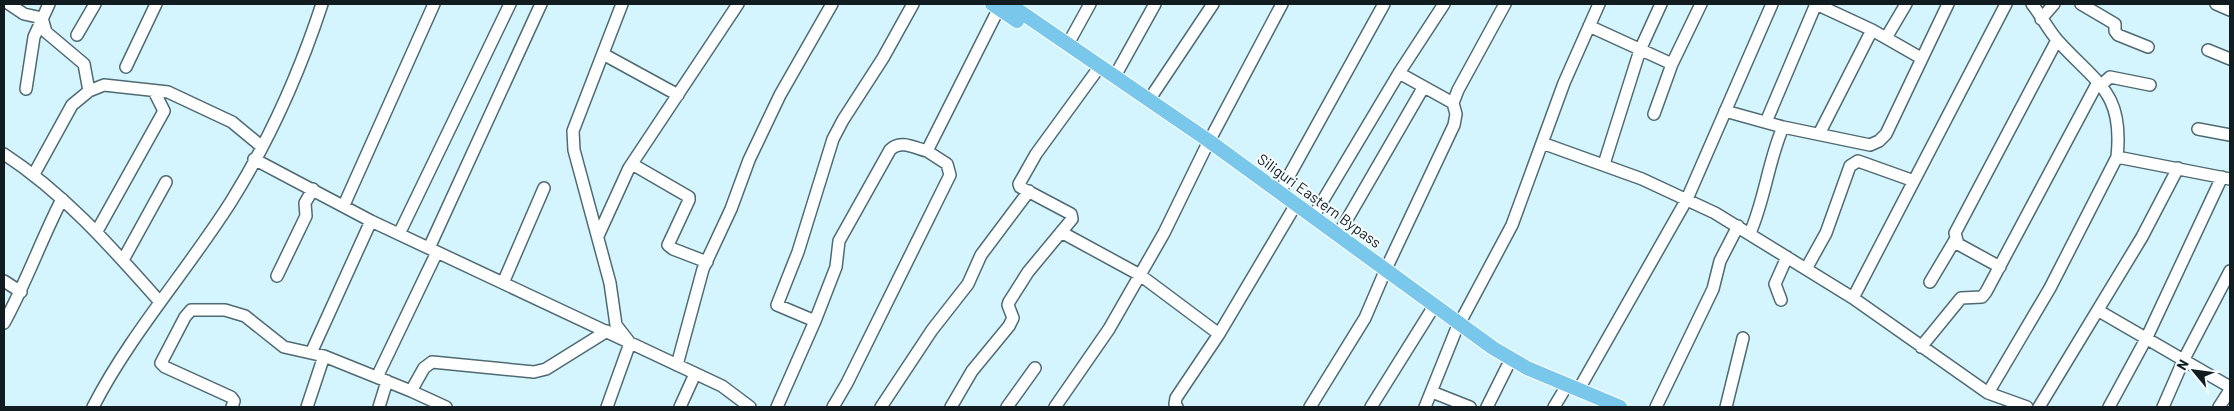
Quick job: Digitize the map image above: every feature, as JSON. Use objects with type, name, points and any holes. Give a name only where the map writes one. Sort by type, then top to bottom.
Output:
[{"type":"main road","name":"Siliguri Eastern Bypass","points":[[1000,5],[1068,44],[1149,100],[1292,211],[1385,273],[1458,326],[1507,367],[1599,407]]},
{"type":"main road","name":"Siliguri Eastern Bypass","points":[[1000,5],[1095,73],[1280,192],[1338,235],[1431,311],[1510,359],[1620,407]]},
{"type":"street","points":[[9,4],[24,14],[42,18]]},
{"type":"street","points":[[26,89],[34,37],[49,4]]},
{"type":"street","points":[[78,35],[95,4]]},
{"type":"street","points":[[126,67],[156,4]]},
{"type":"street","points":[[93,407],[127,348],[232,200],[279,113],[322,4]]},
{"type":"street","points":[[344,205],[434,4]]},
{"type":"street","points":[[400,234],[510,4]]},
{"type":"street","points":[[379,407],[382,379],[433,250],[541,4]]},
{"type":"street","points":[[622,4],[573,131],[574,150],[610,283],[616,325],[630,343]]},
{"type":"street","points":[[598,236],[632,164],[738,4]]},
{"type":"street","points":[[677,365],[707,262],[749,160],[780,95],[832,4]]},
{"type":"street","points":[[815,321],[778,307],[777,303],[798,252],[833,139],[883,58],[913,4]]},
{"type":"street","points":[[1068,44],[1090,4]]},
{"type":"street","points":[[1115,76],[1155,4]]},
{"type":"street","points":[[1149,100],[1213,4]]},
{"type":"street","points":[[1055,407],[1109,329],[1140,275],[1282,4]]},
{"type":"street","points":[[1280,192],[1384,4]]},
{"type":"street","points":[[1313,217],[1399,73],[1444,4]]},
{"type":"street","points":[[1310,407],[1365,318],[1454,125],[1456,114],[1453,103],[1458,90],[1504,4]]},
{"type":"street","points":[[1424,407],[1432,392],[1458,326],[1512,225],[1588,26],[1599,4]]},
{"type":"street","points":[[1604,164],[1640,50],[1661,4]]},
{"type":"street","points":[[1654,114],[1672,64],[1701,4]]},
{"type":"street","points":[[1579,389],[1687,199],[1772,4]]},
{"type":"street","points":[[1766,122],[1816,4],[1872,30],[1921,58]]},
{"type":"street","points":[[1886,38],[1906,4]]},
{"type":"street","points":[[1725,111],[1783,127],[1870,145],[1879,141],[1886,134],[1948,4]]},
{"type":"street","points":[[1853,298],[2006,4]]},
{"type":"street","points":[[1988,392],[2050,288],[2118,157],[2120,132],[2117,112],[2099,84],[2057,40],[2032,4]]},
{"type":"street","points":[[2041,19],[2054,4]]},
{"type":"street","points":[[2080,4],[2113,22],[2118,35],[2148,47]]},
{"type":"street","points":[[2216,4],[2230,10]]},
{"type":"street","points":[[927,151],[1000,5]]},
{"type":"street","points":[[42,18],[46,32],[84,64],[89,91]]},
{"type":"street","points":[[1588,26],[1672,64]]},
{"type":"street","points":[[1820,134],[1872,30]]},
{"type":"street","points":[[1930,282],[1955,240],[1955,233],[1959,225],[2057,40]]},
{"type":"street","points":[[2208,50],[2230,59]]},
{"type":"street","points":[[602,54],[678,95]]},
{"type":"street","points":[[951,407],[972,371],[1012,322],[1008,305],[1020,284],[1072,219],[1072,215],[1020,187],[1020,180],[1095,73]]},
{"type":"street","points":[[1399,73],[1453,103]]},
{"type":"street","points":[[1920,347],[1961,298],[1982,297],[2099,84],[2110,77],[2150,85]]},
{"type":"street","points":[[34,174],[72,105],[89,91],[104,85],[177,95],[232,122],[262,146]]},
{"type":"street","points":[[1338,235],[1423,88]]},
{"type":"street","points":[[97,230],[164,111],[154,91]]},
{"type":"street","points":[[1750,233],[1762,203],[1770,160],[1783,127]]},
{"type":"street","points":[[2198,129],[2230,135]]},
{"type":"street","points":[[1542,143],[1604,164],[1687,199],[1738,226],[1853,298],[1920,347],[1988,392],[2027,407]]},
{"type":"street","points":[[777,407],[815,321],[836,267],[839,241],[890,150],[898,144],[902,144],[927,151],[947,164],[950,174],[847,384],[833,407]]},
{"type":"street","points":[[4,154],[34,174],[97,230],[160,302]]},
{"type":"street","points":[[2109,407],[2147,337],[2226,178],[2118,157]]},
{"type":"street","points":[[254,159],[371,221],[722,386],[750,407]]},
{"type":"street","points":[[1806,269],[1826,233],[1853,162],[1858,161],[1914,181]]},
{"type":"street","points":[[632,164],[688,197],[689,200],[668,245],[673,249],[707,262]]},
{"type":"street","points":[[2039,407],[2099,311],[2142,237],[2178,168]]},
{"type":"street","points":[[123,260],[166,182]]},
{"type":"street","points":[[503,283],[544,188]]},
{"type":"street","points":[[277,276],[306,216],[305,203],[313,189]]},
{"type":"street","points":[[881,407],[932,330],[968,284],[981,255],[1029,192]]},
{"type":"street","points":[[4,323],[62,199]]},
{"type":"street","points":[[1177,407],[1175,404],[1176,398],[1219,334],[1292,211]]},
{"type":"street","points":[[311,353],[371,221]]},
{"type":"street","points":[[1656,407],[1713,289],[1720,261],[1738,226]]},
{"type":"street","points":[[1061,232],[1140,275],[1219,334]]},
{"type":"street","points":[[1955,240],[1958,244],[2000,267]]},
{"type":"street","points":[[1781,300],[1776,284],[1787,257]]},
{"type":"street","points":[[2163,407],[2184,359],[2230,271]]},
{"type":"street","points":[[4,281],[20,292]]},
{"type":"street","points":[[232,407],[233,399],[228,394],[165,367],[161,363],[185,317],[191,310],[226,310],[245,316],[284,347],[324,356],[411,390],[446,407]]},
{"type":"street","points":[[1371,407],[1431,311]]},
{"type":"street","points":[[2099,311],[2147,337],[2230,387]]},
{"type":"street","points":[[411,390],[424,368],[432,362],[534,372],[546,369],[607,331]]},
{"type":"street","points":[[1726,407],[1743,338]]},
{"type":"street","points":[[607,407],[630,343]]},
{"type":"street","points":[[307,407],[324,356]]},
{"type":"street","points":[[1487,407],[1507,367]]},
{"type":"street","points":[[1007,407],[1035,368]]},
{"type":"street","points":[[680,407],[695,374]]},
{"type":"street","points":[[2219,407],[2230,390]]},
{"type":"street","points":[[1432,392],[1470,407]]},
{"type":"street","points":[[1554,407],[1563,392]]}]
